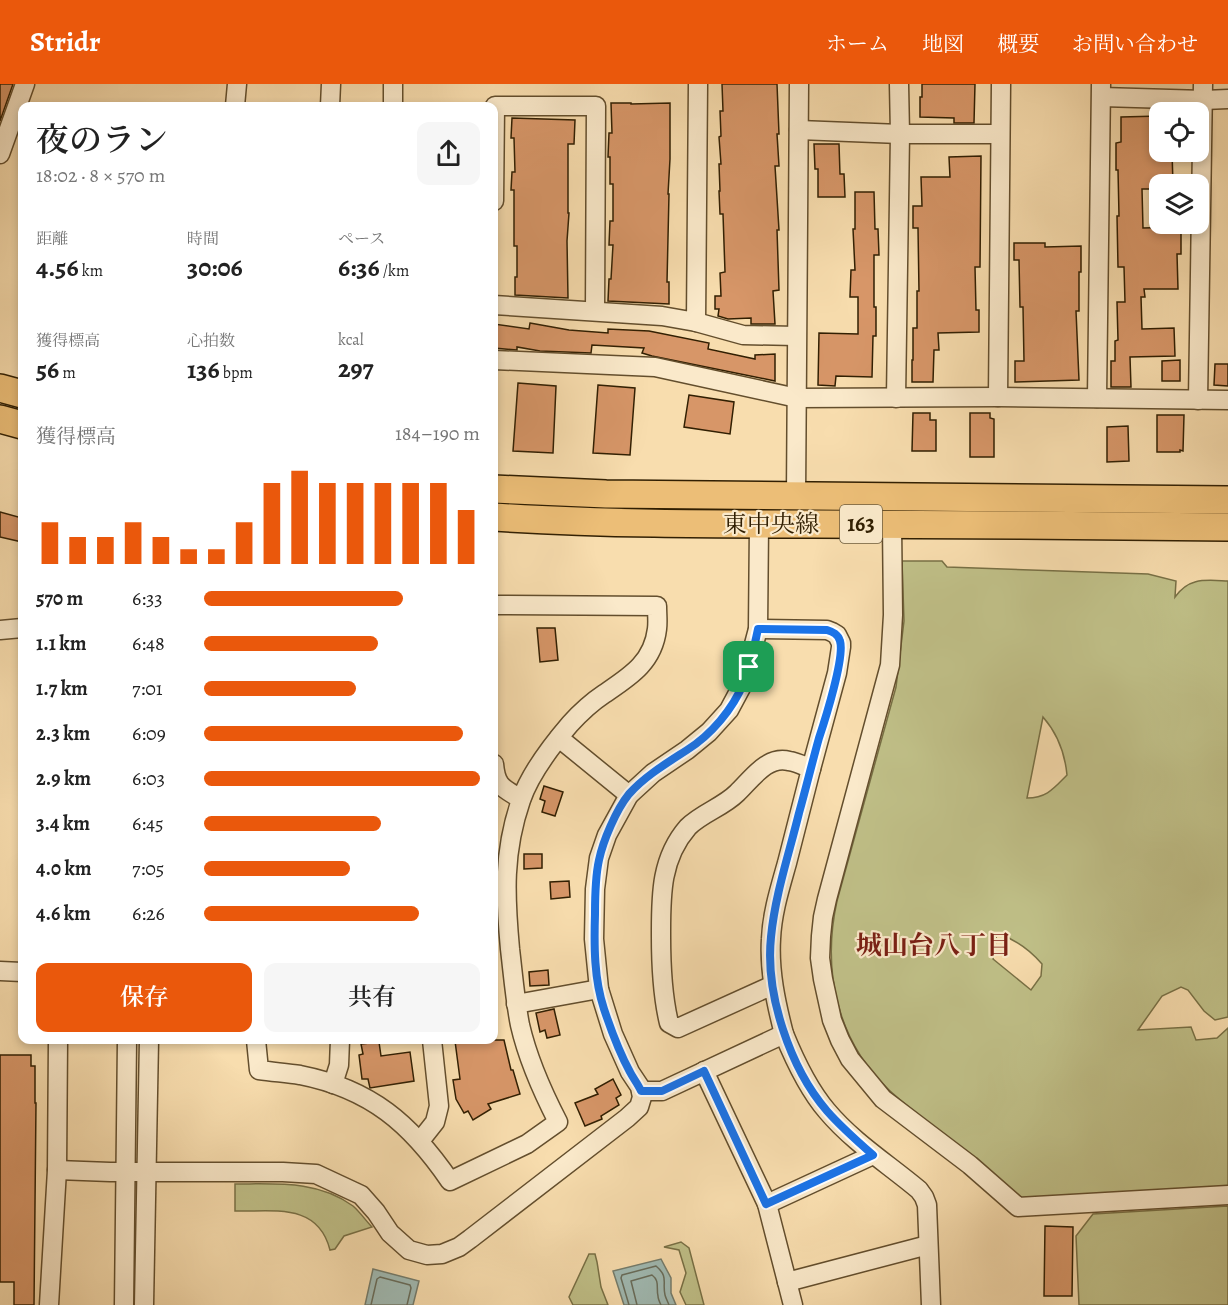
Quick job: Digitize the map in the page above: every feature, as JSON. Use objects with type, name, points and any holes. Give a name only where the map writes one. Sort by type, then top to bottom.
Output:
[{"type":"highway","points":[[0,388],[18,392]]},
{"type":"highway","points":[[0,418],[18,424]]},
{"type":"highway","name":"東中央線","points":[[498,489],[606,494],[1228,500]]},
{"type":"highway","name":"東中央線","points":[[498,517],[550,521],[759,524],[1228,527]]},
{"type":"street","points":[[19,102],[25,84]]},
{"type":"street","points":[[235,102],[237,84]]},
{"type":"street","points":[[330,84],[330,102]]},
{"type":"street","points":[[393,84],[393,102]]},
{"type":"street","points":[[696,322],[698,84]]},
{"type":"street","points":[[796,496],[799,84]]},
{"type":"street","points":[[896,398],[899,84]]},
{"type":"street","points":[[998,397],[1001,84]]},
{"type":"street","points":[[1097,398],[1102,91],[1203,92],[1228,99]]},
{"type":"street","points":[[1198,400],[1203,92]]},
{"type":"street","points":[[0,154],[18,104]]},
{"type":"street","points":[[498,106],[596,106],[595,311]]},
{"type":"street","points":[[799,130],[900,134],[1000,134]]},
{"type":"street","points":[[498,305],[662,316],[696,322],[743,335],[796,336]]},
{"type":"street","points":[[498,360],[654,367],[797,398],[998,397],[1228,400]]},
{"type":"street","points":[[57,1170],[316,1174],[361,1195],[390,1233],[409,1250],[427,1255],[442,1254],[459,1247],[470,1239],[639,1107],[641,1091],[616,1043],[599,989],[594,939],[596,874],[599,858],[607,835],[629,795],[653,773],[710,732],[729,710],[744,682],[758,629],[759,524]]},
{"type":"street","points":[[892,524],[893,615],[890,664],[823,917],[820,958],[826,1000],[840,1040],[850,1059],[883,1099],[970,1165],[1018,1207],[1228,1196]]},
{"type":"street","points":[[256,1044],[259,1071],[300,1076],[333,1084],[381,1107],[420,1141],[450,1181],[526,1144],[558,1122],[533,1068],[520,1024],[500,925],[505,900],[507,854],[521,799],[529,783],[569,725],[592,703],[623,682],[642,665],[654,642],[657,629],[657,606],[498,605]]},
{"type":"street","points":[[0,630],[18,628]]},
{"type":"street","points":[[758,629],[827,630],[837,635],[841,643],[837,673],[775,909],[771,938],[773,985],[784,1034],[803,1074],[826,1110],[839,1125],[873,1155],[919,1190],[924,1197],[927,1213],[931,1305]]},
{"type":"street","points":[[559,738],[629,795]]},
{"type":"street","points":[[773,985],[678,1028],[673,1027],[669,1023],[661,977],[661,893],[666,867],[682,835],[690,826],[735,795],[766,765],[783,760],[811,769]]},
{"type":"street","points":[[498,783],[506,791],[521,799]]},
{"type":"street","points":[[0,971],[18,972]]},
{"type":"street","points":[[516,1004],[599,989]]},
{"type":"street","points":[[641,1091],[662,1091],[784,1034]]},
{"type":"street","points":[[49,1305],[57,1170],[58,1044]]},
{"type":"street","points":[[124,1305],[127,1044]]},
{"type":"street","points":[[144,1305],[149,1044]]},
{"type":"street","points":[[333,1084],[339,1065],[340,1044]]},
{"type":"street","points":[[420,1141],[435,1122],[439,1106],[432,1044]]},
{"type":"street","points":[[704,1071],[766,1204],[793,1305]]},
{"type":"street","points":[[766,1204],[873,1155]]},
{"type":"street","points":[[787,1282],[928,1245]]},
{"type":"green space","points":[[902,561],[942,561],[947,567],[1148,574],[1176,581],[1175,597],[1186,586],[1198,581],[1228,581],[1228,1017],[1215,1020],[1204,1011],[1188,990],[1181,987],[1162,996],[1138,1030],[1191,1027],[1196,1040],[1217,1038],[1228,1028],[1228,1188],[1017,1199],[967,1153],[889,1090],[856,1049],[837,1002],[831,952],[833,927],[837,901],[896,687],[904,621]],"holes":[[[1043,717],[1060,744],[1067,775],[1045,794],[1027,798]],[[997,933],[1010,938],[1042,964],[1041,976],[1031,990],[993,959]]]},
{"type":"green space","points":[[235,1184],[296,1185],[326,1192],[353,1206],[372,1227],[344,1236],[335,1249],[330,1250],[324,1235],[305,1217],[279,1211],[235,1211]]},
{"type":"green space","points":[[1228,1206],[1228,1305],[1079,1305],[1076,1236],[1093,1214]]},
{"type":"green space","points":[[681,1242],[689,1248],[704,1305],[686,1305],[680,1292],[686,1273],[679,1250],[664,1247]]},
{"type":"green space","points":[[589,1254],[595,1254],[601,1287],[608,1305],[573,1305],[569,1297]]},
{"type":"water","points":[[661,1259],[671,1278],[671,1293],[676,1305],[624,1305],[613,1271]]},
{"type":"water","points":[[373,1269],[419,1281],[413,1305],[365,1305]]},
{"type":"building","points":[[0,84],[13,84],[0,121]]},
{"type":"building","points":[[722,84],[777,84],[779,166],[775,166],[779,230],[777,230],[779,290],[773,291],[775,324],[751,324],[751,318],[728,319],[718,316],[719,309],[715,309],[715,296],[721,296],[720,273],[725,272],[723,214],[720,214],[719,191]]},
{"type":"building","points":[[922,84],[975,84],[974,123],[954,123],[954,118],[920,117]]},
{"type":"building","points":[[611,103],[670,103],[667,282],[669,282],[669,304],[608,301],[613,245],[609,245],[610,221],[613,221],[613,184],[610,184],[610,157],[608,157],[609,133],[612,133]]},
{"type":"building","points":[[1149,116],[1149,162],[1172,162],[1173,174],[1149,174],[1149,189],[1142,189],[1143,228],[1149,228],[1149,234],[1181,234],[1181,254],[1177,254],[1178,289],[1144,289],[1145,297],[1141,297],[1142,329],[1174,328],[1175,356],[1130,357],[1131,387],[1111,387],[1111,361],[1115,361],[1115,341],[1118,340],[1117,302],[1125,302],[1124,267],[1118,267],[1117,216],[1119,216],[1116,143],[1121,142],[1121,117]]},
{"type":"building","points":[[512,118],[575,120],[574,144],[568,144],[568,298],[515,295],[517,246],[514,246],[514,190],[511,190],[512,172],[515,172],[514,138],[511,138]]},
{"type":"building","points":[[814,144],[839,144],[840,174],[844,174],[845,197],[818,197],[818,169],[815,169]]},
{"type":"building","points":[[981,156],[980,267],[975,267],[979,332],[938,333],[939,350],[934,350],[933,382],[912,382],[913,328],[917,328],[917,291],[919,291],[918,228],[913,228],[913,206],[922,206],[921,177],[950,177],[949,157]]},
{"type":"building","points":[[855,192],[874,192],[875,229],[878,229],[879,255],[874,255],[876,336],[873,336],[872,377],[836,376],[835,386],[818,385],[819,333],[858,334],[858,297],[850,297],[851,270],[855,270],[853,229],[855,229]]},
{"type":"building","points":[[1014,243],[1045,243],[1045,247],[1081,246],[1079,311],[1076,311],[1079,380],[1015,382],[1015,361],[1024,361],[1023,307],[1020,307],[1019,260],[1014,260]]},
{"type":"building","points":[[530,323],[569,330],[608,333],[608,329],[649,331],[709,343],[708,349],[755,359],[755,355],[775,354],[775,381],[652,356],[642,353],[644,348],[592,345],[591,353],[540,351],[517,347],[517,350],[498,348],[498,325],[529,329]]},
{"type":"building","points":[[1180,360],[1180,381],[1162,381],[1162,361]]},
{"type":"building","points":[[1215,364],[1228,364],[1228,386],[1214,385]]},
{"type":"building","points":[[518,383],[556,386],[553,453],[513,451]]},
{"type":"building","points":[[598,385],[635,388],[630,455],[593,453]]},
{"type":"building","points":[[689,395],[734,402],[730,434],[684,427]]},
{"type":"building","points":[[913,413],[930,413],[930,420],[936,420],[936,451],[912,451]]},
{"type":"building","points":[[970,413],[990,413],[990,418],[994,419],[994,457],[970,457]]},
{"type":"building","points":[[1157,415],[1184,415],[1183,451],[1157,452]]},
{"type":"building","points":[[1128,426],[1129,461],[1107,462],[1107,427]]},
{"type":"building","points":[[0,512],[18,517],[18,541],[0,537]]},
{"type":"building","points":[[537,628],[555,628],[558,660],[540,662]]},
{"type":"building","points":[[544,786],[563,792],[555,816],[542,812],[545,801],[540,799]]},
{"type":"building","points":[[524,854],[542,854],[542,868],[524,869]]},
{"type":"building","points":[[569,881],[570,897],[551,899],[550,882]]},
{"type":"building","points":[[548,970],[549,985],[530,986],[529,972]]},
{"type":"building","points":[[554,1009],[560,1035],[547,1038],[545,1030],[540,1032],[536,1013]]},
{"type":"building","points":[[498,1040],[504,1040],[511,1070],[513,1070],[520,1094],[488,1104],[491,1109],[473,1120],[468,1111],[464,1113],[456,1099],[453,1080],[460,1079],[455,1044],[498,1044]]},
{"type":"building","points":[[361,1044],[379,1044],[381,1056],[410,1052],[414,1081],[370,1088],[368,1079],[362,1079],[359,1055],[363,1054]]},
{"type":"building","points":[[0,1055],[31,1055],[31,1066],[35,1066],[34,1305],[14,1305],[14,1282],[0,1282]]},
{"type":"building","points":[[613,1079],[621,1095],[616,1098],[619,1105],[601,1116],[602,1119],[585,1126],[575,1103],[598,1094],[595,1089]]},
{"type":"building","points":[[1045,1226],[1073,1227],[1072,1296],[1044,1296]]},
{"type":"district","name":"城山台八丁目","points":[[934,945]]},
{"type":"route","points":[[758,629],[827,630],[837,635],[841,643],[837,673],[777,900],[771,938],[771,960],[778,1010],[793,1056],[826,1110],[839,1125],[873,1155],[766,1204],[704,1071],[662,1091],[641,1091],[620,1053],[603,1006],[596,971],[594,939],[595,889],[599,858],[619,811],[629,795],[640,784],[710,732],[737,697],[749,667],[758,629]]}]
